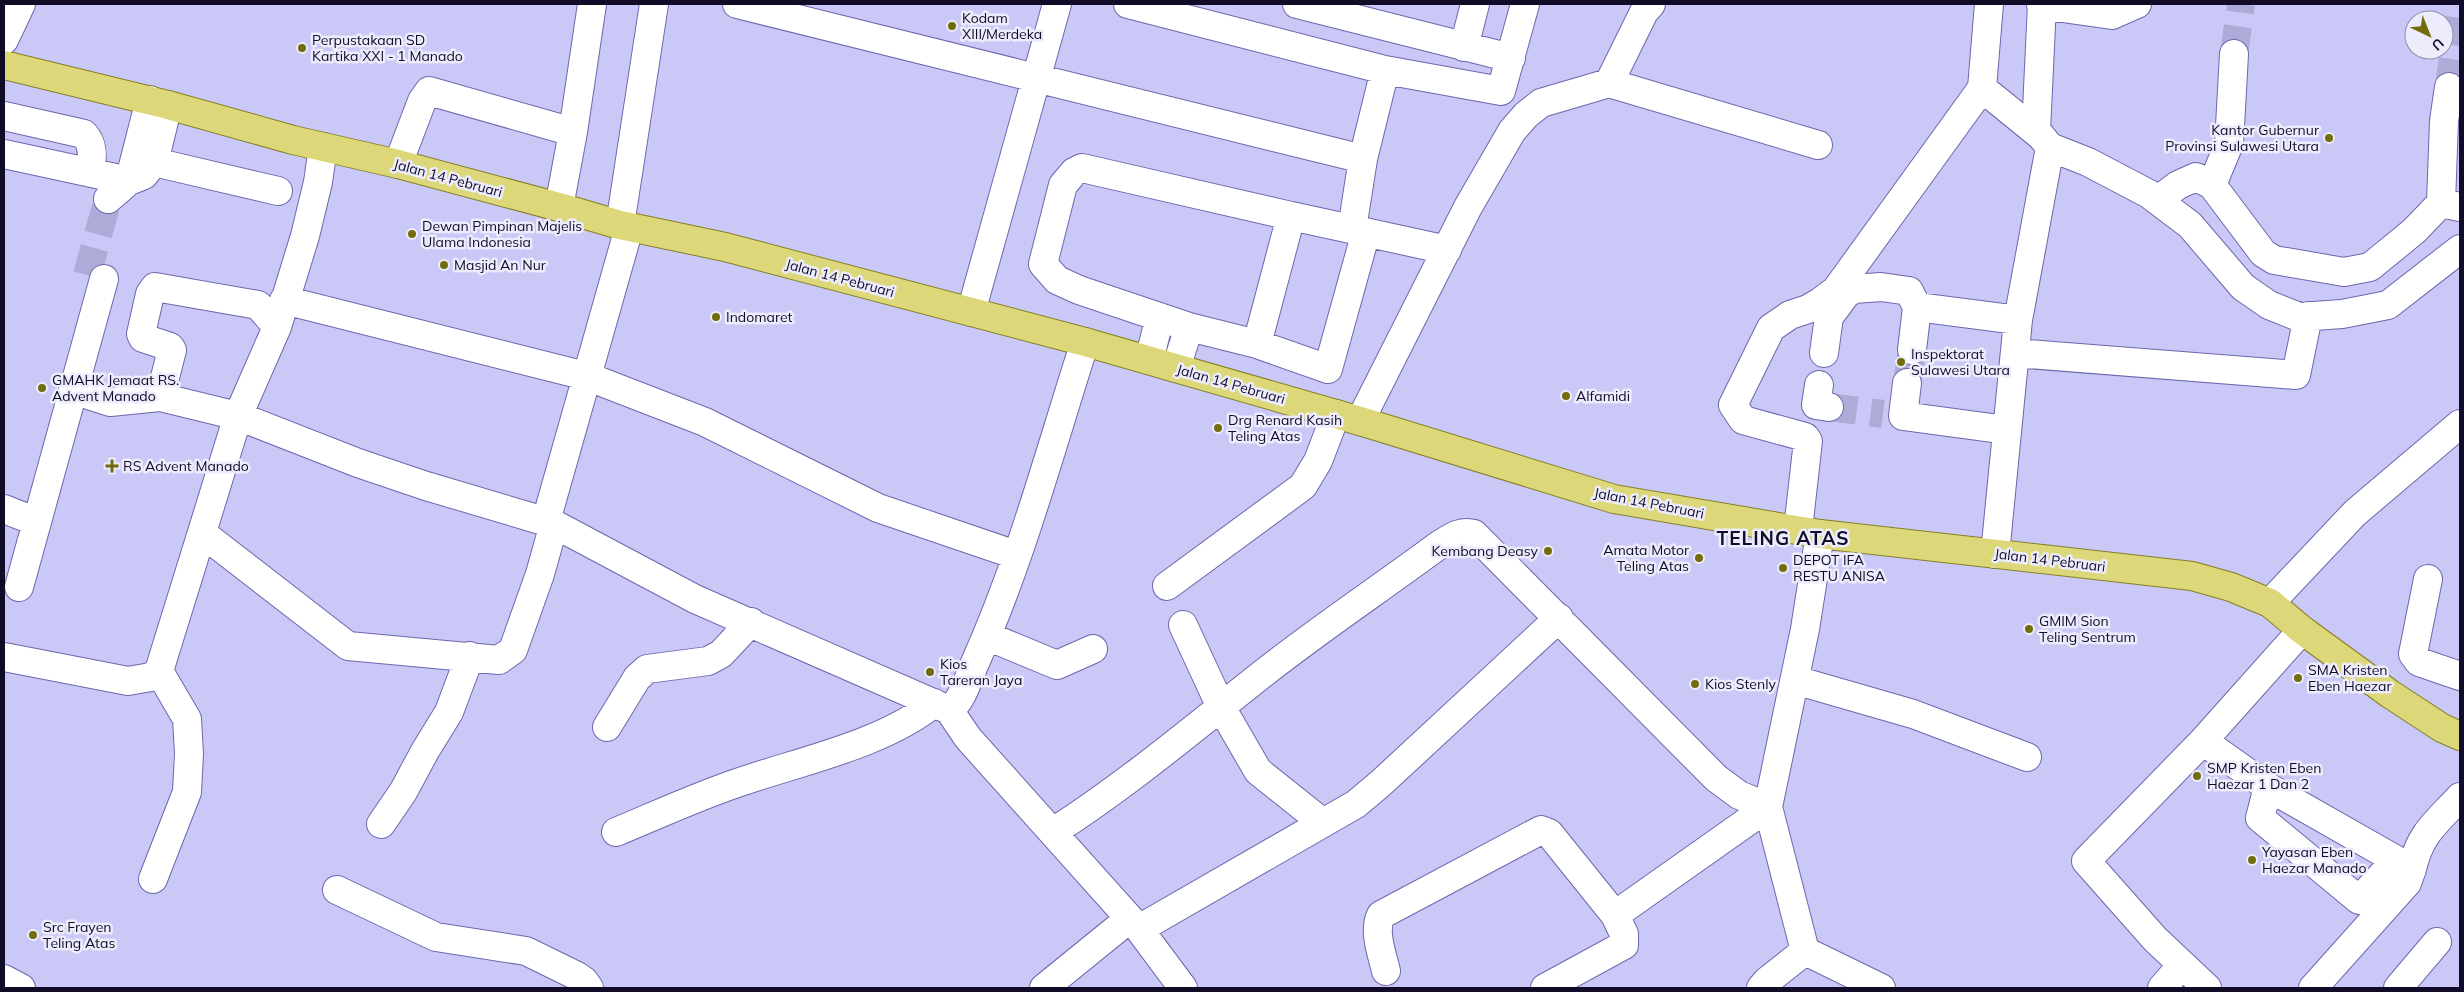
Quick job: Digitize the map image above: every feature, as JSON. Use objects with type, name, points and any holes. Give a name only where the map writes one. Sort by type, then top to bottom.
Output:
[{"type":"main road","name":"Jalan 14 Pebruari","points":[[4,65],[159,102],[323,147],[398,164],[624,226],[725,248],[1085,342],[1348,417],[1614,499],[1809,532],[2192,576],[2231,587],[2270,603],[2310,636],[2398,698],[2442,728],[2460,736]]},
{"type":"street","points":[[4,40],[21,4]]},
{"type":"street","points":[[559,207],[573,132],[592,4]]},
{"type":"street","points":[[202,533],[348,646],[499,660],[513,650],[540,574],[550,523],[624,226],[654,4]]},
{"type":"street","points":[[737,4],[1363,159]]},
{"type":"street","points":[[970,312],[1057,4]]},
{"type":"street","points":[[1128,4],[1385,70],[1501,92],[1541,103]]},
{"type":"street","points":[[1297,4],[1331,8],[1464,47],[1511,58]]},
{"type":"street","points":[[1464,47],[1475,4]]},
{"type":"street","points":[[1501,92],[1525,4]]},
{"type":"street","points":[[1881,988],[1805,951],[1768,807],[1794,680],[1809,532],[1810,444],[1805,436],[1743,420],[1733,405],[1771,328],[1790,315],[1820,302],[1836,290],[1982,88],[1989,4]]},
{"type":"street","points":[[1995,554],[2018,320],[2043,139],[2041,4],[2112,14],[2137,4]]},
{"type":"street","points":[[1609,83],[1643,6]]},
{"type":"street","points":[[2212,185],[2229,144],[2234,54]]},
{"type":"street","points":[[1385,70],[1363,159],[1359,231],[1328,369],[1257,344],[1189,327],[1079,290],[1057,280],[1049,273],[1044,264],[1063,184],[1074,172],[1082,168],[1291,216],[1359,231],[1447,250]]},
{"type":"street","points":[[1167,586],[1303,486],[1348,417],[1447,250],[1468,207],[1512,131],[1526,115],[1541,103],[1609,83],[1818,144]]},
{"type":"street","points":[[1982,88],[2043,139],[2158,200],[2190,225],[2244,287],[2269,305],[2299,317],[2342,314],[2388,305],[2460,249]]},
{"type":"street","points":[[2158,200],[2178,185],[2196,177],[2212,185],[2263,253],[2274,260],[2344,272],[2370,267],[2414,231],[2451,205],[2444,121],[2449,88]]},
{"type":"street","points":[[398,164],[422,101],[431,90],[573,132]]},
{"type":"street","points":[[120,194],[144,175],[154,162],[159,102]]},
{"type":"street","points":[[120,194],[159,102]]},
{"type":"street","points":[[4,116],[84,134],[90,141],[92,159],[89,172]]},
{"type":"street","points":[[4,657],[128,681],[151,678],[159,671],[238,416],[277,327],[309,218],[318,182],[323,147]]},
{"type":"street","points":[[4,154],[89,172],[120,194]]},
{"type":"street","points":[[154,162],[278,191]]},
{"type":"street","points":[[1257,344],[1291,216]]},
{"type":"street","points":[[19,587],[94,316],[81,296],[96,277]]},
{"type":"street","points":[[1824,353],[1829,316],[1846,294],[1854,288],[1881,287],[1909,292],[1917,307],[1912,350]]},
{"type":"street","points":[[160,397],[172,350],[170,347],[143,338],[141,334],[154,288],[258,305],[277,327]]},
{"type":"street","points":[[284,300],[586,376],[705,422],[878,508],[1016,555]]},
{"type":"street","points":[[1917,307],[2018,320]]},
{"type":"street","points":[[2015,353],[2296,375],[2308,316]]},
{"type":"street","points":[[1149,360],[1160,317]]},
{"type":"street","points":[[1176,368],[1189,327]]},
{"type":"street","points":[[73,390],[110,402],[160,397],[238,416],[358,463],[426,486],[550,523],[695,599],[941,707],[954,707],[987,636],[1016,555],[1085,342]]},
{"type":"street","points":[[1907,383],[1893,415],[2007,430]]},
{"type":"street","points":[[2270,603],[2355,513],[2460,424]]},
{"type":"street","points":[[4,510],[37,522]]},
{"type":"street","points":[[1054,832],[1178,743],[1267,670],[1439,546],[1466,532],[1474,534],[1716,778],[1740,795],[1768,807]]},
{"type":"street","points":[[2428,578],[2413,654],[2419,662],[2460,676]]},
{"type":"street","points":[[1044,988],[1134,924],[1235,875],[1368,795],[1559,618]]},
{"type":"street","points":[[607,727],[638,678],[647,669],[708,661],[721,654],[751,622]]},
{"type":"street","points":[[1183,625],[1221,707],[1258,771],[1322,822]]},
{"type":"street","points":[[987,636],[1057,665],[1092,649]]},
{"type":"street","points":[[2207,988],[2155,939],[2086,861],[2210,746],[2310,636]]},
{"type":"street","points":[[380,824],[403,792],[448,712],[470,656]]},
{"type":"street","points":[[153,879],[187,792],[189,754],[187,720],[159,671]]},
{"type":"street","points":[[1794,680],[1913,714],[2027,757]]},
{"type":"street","points":[[941,707],[1134,924],[1183,988]]},
{"type":"street","points":[[616,832],[738,782],[822,755],[904,724],[941,707]]},
{"type":"street","points":[[2210,746],[2268,787],[2404,865]]},
{"type":"street","points":[[2268,787],[2260,818],[2359,900],[2404,865],[2416,850],[2422,838],[2460,798]]},
{"type":"street","points":[[1615,915],[1768,807]]},
{"type":"street","points":[[1386,970],[1378,936],[1378,921],[1381,915],[1541,830],[1549,833],[1615,915],[1624,934],[1624,945],[1545,988]]},
{"type":"street","points":[[2314,988],[2407,883],[2404,865]]},
{"type":"street","points":[[337,890],[436,937],[526,951],[577,976],[589,988]]},
{"type":"street","points":[[2398,988],[2437,942]]},
{"type":"street","points":[[1761,988],[1805,951]]},
{"type":"street","points":[[2162,988],[2182,965]]},
{"type":"street","points":[[4,979],[20,988]]},
{"type":"tunnel","points":[[2234,54],[2241,4]]},
{"type":"tunnel","points":[[2449,87],[2460,8]]},
{"type":"tunnel","points":[[87,275],[108,199]]},
{"type":"tunnel","points":[[1907,383],[1912,350]]},
{"type":"tunnel","points":[[1829,407],[1883,414]]},
{"type":"place","name":"Kodam XIII/Merdeka","points":[[952,26]]},
{"type":"place","name":"Perpustakaan SD Kartika XXI - 1 Manado","points":[[302,48]]},
{"type":"place","name":"Kantor Gubernur Provinsi Sulawesi Utara","points":[[2329,138]]},
{"type":"place","name":"Dewan Pimpinan Majelis Ulama Indonesia","points":[[412,234]]},
{"type":"place","name":"Masjid An Nur","points":[[444,265]]},
{"type":"place","name":"Indomaret","points":[[716,317]]},
{"type":"place","name":"Inspektorat Sulawesi Utara","points":[[1901,362]]},
{"type":"place","name":"GMAHK Jemaat RS. Advent Manado","points":[[42,388]]},
{"type":"place","name":"Alfamidi","points":[[1566,396]]},
{"type":"place","name":"Drg Renard Kasih Teling Atas","points":[[1218,428]]},
{"type":"place","name":"RS Advent Manado","points":[[112,466]]},
{"type":"place","name":"Kembang Deasy","points":[[1548,551]]},
{"type":"place","name":"Amata Motor Teling Atas","points":[[1699,558]]},
{"type":"place","name":"DEPOT IFA RESTU ANISA","points":[[1783,568]]},
{"type":"place","name":"GMIM Sion Teling Sentrum","points":[[2029,629]]},
{"type":"place","name":"Kios Tareran Jaya","points":[[930,672]]},
{"type":"place","name":"SMA Kristen Eben Haezar","points":[[2298,678]]},
{"type":"place","name":"Kios Stenly","points":[[1695,684]]},
{"type":"place","name":"SMP Kristen Eben Haezar 1 Dan 2","points":[[2197,776]]},
{"type":"place","name":"Yayasan Eben Haezar Manado","points":[[2252,860]]},
{"type":"place","name":"Src Frayen Teling Atas","points":[[33,935]]},
{"type":"district","name":"TELING ATAS","points":[[1783,538]]}]
